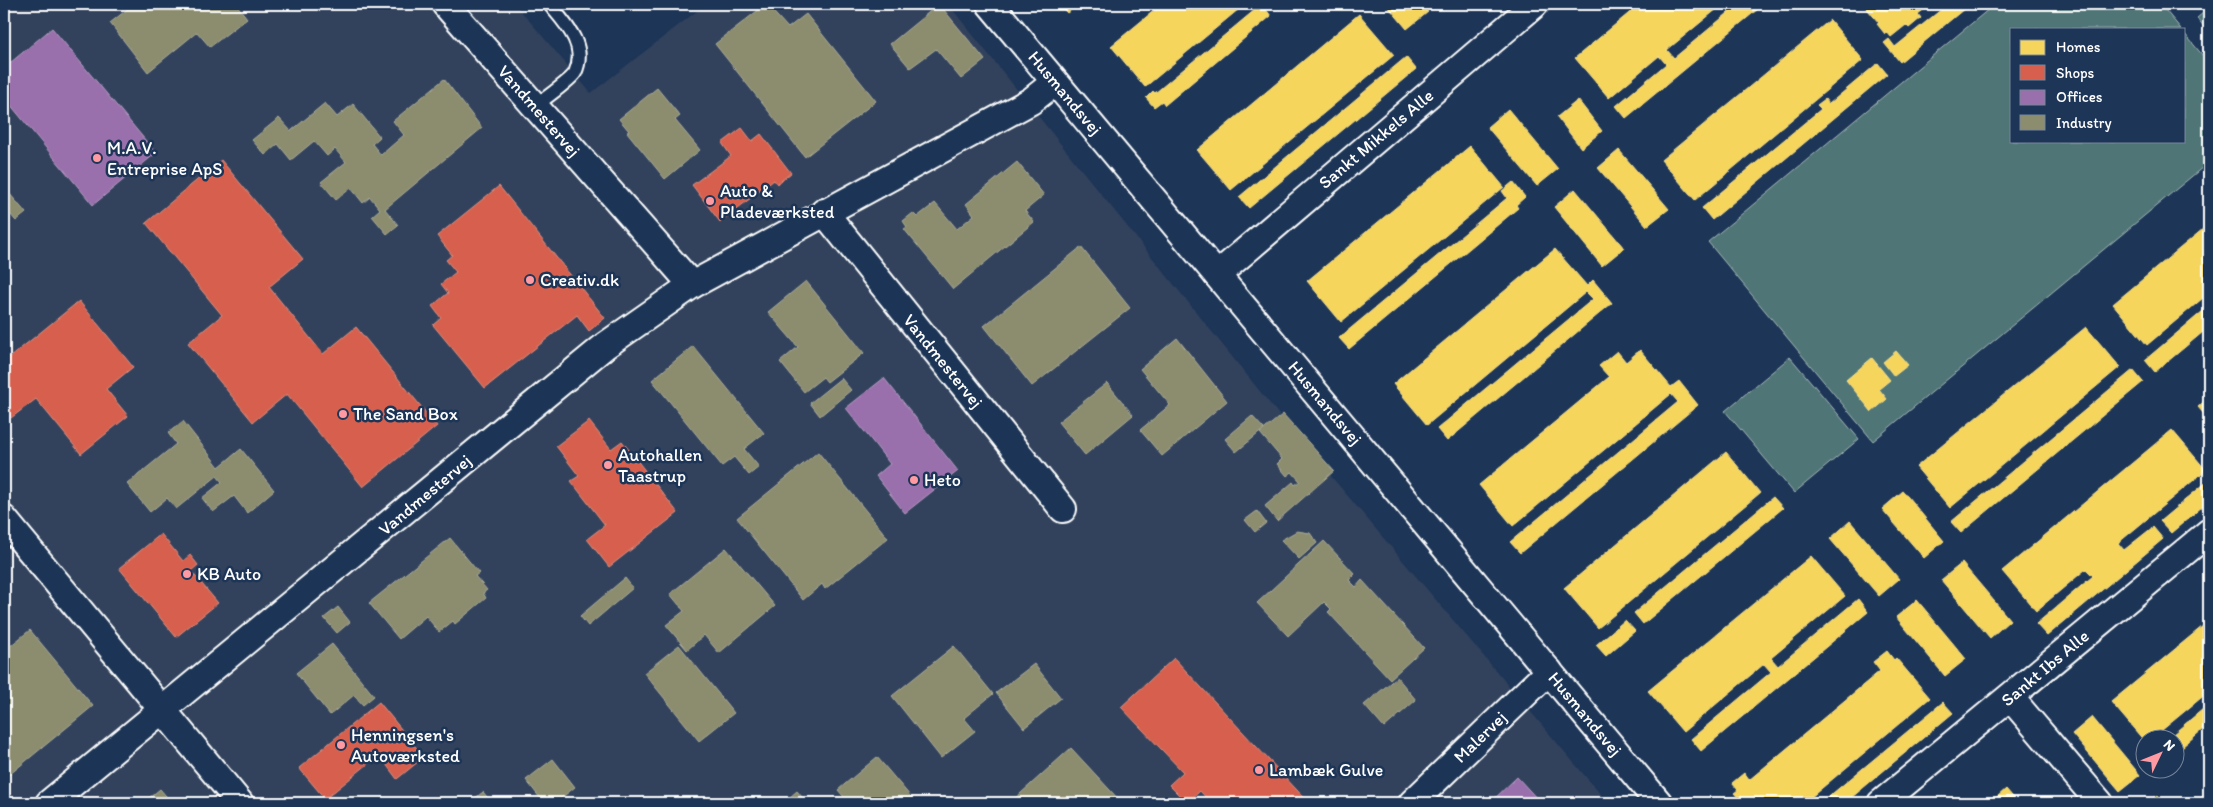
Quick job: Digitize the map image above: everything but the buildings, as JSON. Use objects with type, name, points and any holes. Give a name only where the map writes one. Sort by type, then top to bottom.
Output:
[{"type":"street","name":"Vandmestervej","points":[[445,4],[692,285]]},
{"type":"street","name":"Husmandsvej","points":[[990,4],[1659,803]]},
{"type":"street","name":"Sankt Mikkels Alle","points":[[1217,275],[1535,4]]},
{"type":"street","name":"Vandmestervej","points":[[49,803],[606,345],[692,285],[1031,101],[1055,82]]},
{"type":"street","name":"Vandmestervej","points":[[824,212],[1063,509]]},
{"type":"street","points":[[4,519],[240,803]]},
{"type":"street","name":"Sankt Ibs Alle","points":[[1881,803],[2209,532]]},
{"type":"street","name":"Malervej","points":[[1412,803],[1549,671]]},
{"type":"street","points":[[2010,697],[2100,803]]},
{"type":"lane","points":[[535,106],[574,74],[579,54],[575,38],[549,4]]},
{"type":"shaded area","points":[[4,4],[515,4],[591,93],[706,4],[948,4],[1275,410],[1608,803],[4,803]]},
{"type":"green space","points":[[1995,4],[2160,4],[2180,28],[2010,28],[2010,142],[2186,142],[2186,35],[2209,63],[2209,162],[1873,441],[1708,242]]},
{"type":"green space","points":[[2209,8],[2209,33],[2197,18]]},
{"type":"green space","points":[[1790,357],[1859,439],[1794,493],[1725,411]]},
{"type":"place","name":"M.A.V. Entreprise ApS","points":[[97,158]]},
{"type":"place","name":"Auto & Pladeværksted","points":[[710,201]]},
{"type":"place","name":"Creativ.dk","points":[[530,280]]},
{"type":"place","name":"The Sand Box","points":[[343,414]]},
{"type":"place","name":"Autohallen Taastrup","points":[[608,465]]},
{"type":"place","name":"Heto","points":[[914,480]]},
{"type":"place","name":"KB Auto","points":[[187,574]]},
{"type":"place","name":"Henningsen's Autoværksted","points":[[341,745]]},
{"type":"place","name":"Lambæk Gulve","points":[[1259,770]]}]
